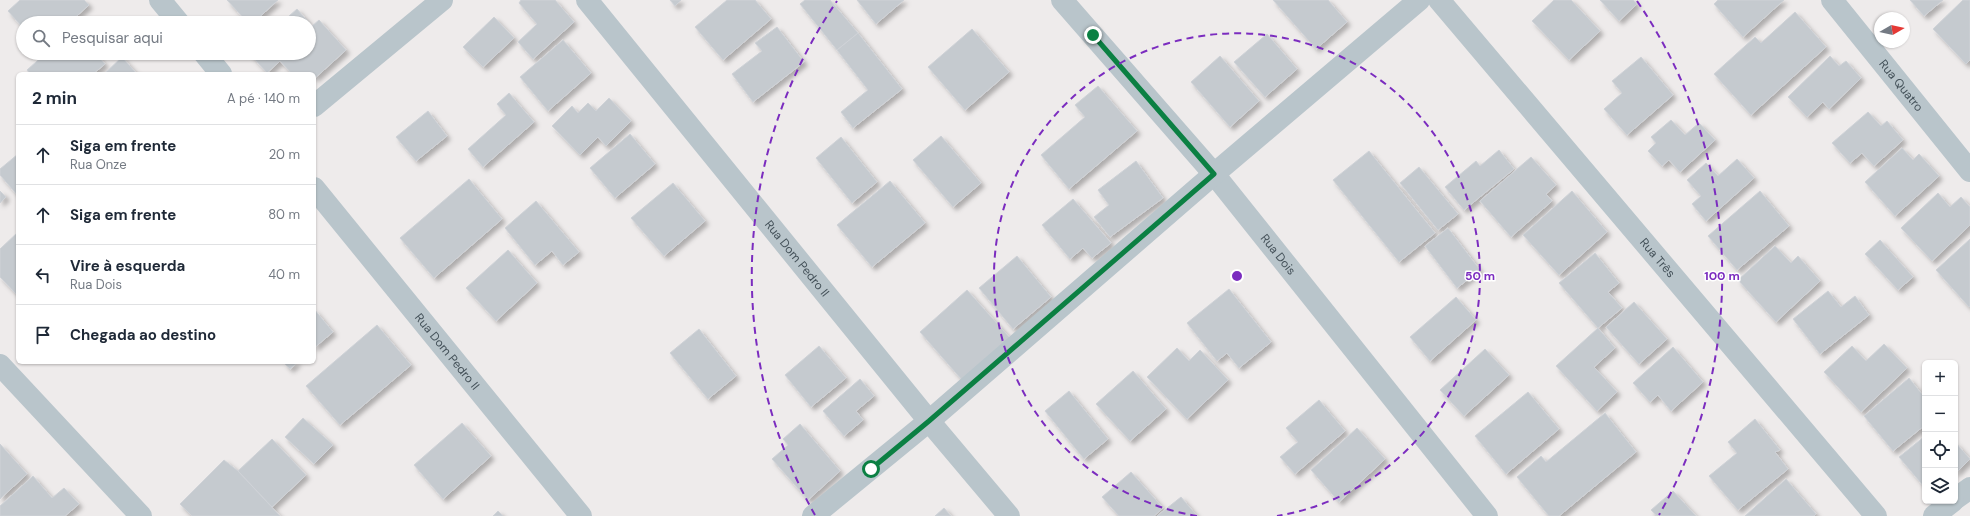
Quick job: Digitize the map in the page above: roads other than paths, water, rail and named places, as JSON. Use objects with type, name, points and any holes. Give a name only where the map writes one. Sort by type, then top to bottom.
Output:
[{"type":"street","points":[[160,0],[173,16]]},
{"type":"street","points":[[316,104],[442,0]]},
{"type":"street","name":"Rua Dom Pedro II","points":[[587,0],[929,421],[1009,516]]},
{"type":"street","name":"Rua Dois","points":[[1062,0],[1214,174],[1487,516]]},
{"type":"street","points":[[813,516],[929,421],[1214,174],[1419,0]]},
{"type":"street","name":"Rua Três","points":[[1439,0],[1876,516]]},
{"type":"street","name":"Rua Quatro","points":[[1832,0],[1970,171]]},
{"type":"street","points":[[210,60],[219,72]]},
{"type":"street","name":"Rua Dom Pedro II","points":[[316,190],[581,516]]},
{"type":"street","points":[[0,365],[141,516]]},
{"type":"street","points":[[1958,497],[1970,488]]},
{"type":"street","points":[[1934,516],[1949,504]]}]
